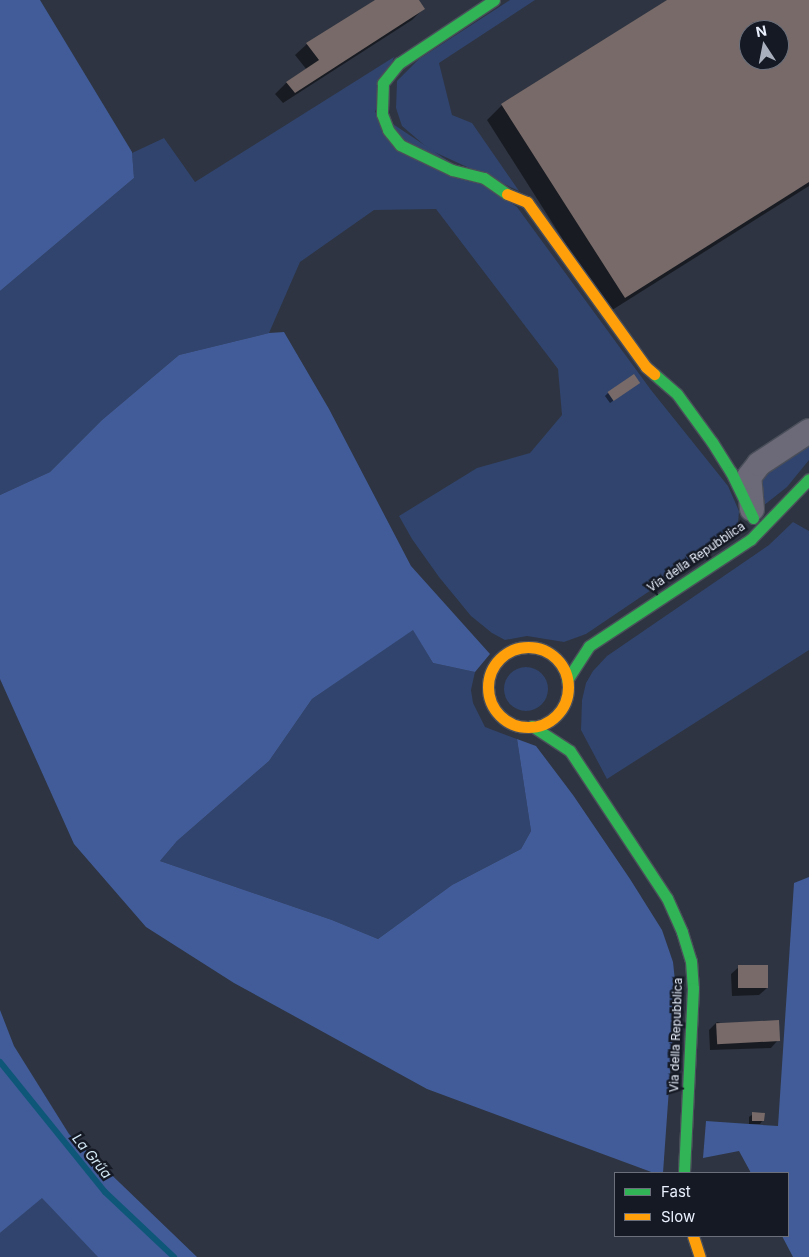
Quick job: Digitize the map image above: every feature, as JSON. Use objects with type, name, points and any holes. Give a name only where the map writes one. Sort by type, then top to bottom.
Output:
[{"type":"street","points":[[494,0],[399,62],[383,83],[382,114],[388,130],[400,145],[421,157],[452,170],[484,178],[510,196],[527,202],[646,367],[677,394],[712,442],[731,472],[752,528]]},
{"type":"street","points":[[752,528],[749,477],[759,464],[809,431]]},
{"type":"street","name":"Via della Repubblica","points":[[570,752],[563,706],[568,691],[567,680],[588,646],[752,528],[809,479]]},
{"type":"street","name":"Via della Repubblica","points":[[588,646],[544,651],[528,647],[510,652],[496,665],[489,683],[491,702],[500,715],[512,724],[532,726],[570,752],[667,898],[682,932],[691,961],[694,988],[684,1172]]},
{"type":"street","points":[[544,651],[559,662],[567,680]]},
{"type":"street","points":[[532,726],[550,720],[563,706]]},
{"type":"street","points":[[693,1237],[700,1257]]},
{"type":"shaded area","points":[[0,0],[40,0],[132,152],[134,178],[0,291]]},
{"type":"shaded area","points":[[510,0],[535,0],[439,63],[452,115],[472,123],[519,191],[430,150],[402,126],[396,108],[397,81],[419,59]]},
{"type":"shaded area","points":[[394,57],[375,112],[517,207],[651,390],[728,486],[739,511],[738,524],[734,534],[586,634],[564,642],[527,636],[505,640],[492,633],[471,616],[439,577],[412,539],[399,516],[477,468],[530,453],[562,415],[558,369],[436,209],[374,210],[300,262],[269,333],[179,355],[102,420],[50,472],[0,495],[0,291],[134,178],[132,153],[164,138],[195,182]]},
{"type":"shaded area","points":[[284,332],[329,409],[411,566],[490,654],[475,672],[433,663],[413,630],[312,699],[269,761],[177,841],[160,861],[332,920],[378,939],[452,885],[521,849],[531,831],[517,739],[536,746],[573,795],[630,879],[662,930],[673,962],[676,990],[663,1172],[651,1172],[427,1089],[234,983],[146,927],[74,844],[0,679],[0,495],[50,472],[102,420],[179,355],[269,333]]},
{"type":"shaded area","points":[[809,441],[809,460],[787,487],[763,506],[757,472]]},
{"type":"shaded area","points":[[793,522],[809,531],[809,650],[607,779],[581,730],[582,700],[586,683],[593,671],[607,656],[769,545]]},
{"type":"shaded area","points":[[413,629],[433,663],[475,672],[471,690],[473,703],[485,727],[517,739],[531,831],[521,849],[452,885],[378,939],[332,920],[160,861],[177,841],[269,761],[312,699]]},
{"type":"shaded area","points":[[526,667],[538,671],[544,677],[548,689],[544,701],[538,707],[526,711],[514,707],[508,701],[504,689],[508,677],[514,671]]},
{"type":"shaded area","points":[[809,877],[809,1257],[793,1257],[783,1237],[789,1237],[789,1172],[750,1172],[739,1151],[703,1158],[706,1121],[778,1126],[794,883]]},
{"type":"shaded area","points":[[0,1010],[14,1046],[69,1134],[197,1257],[98,1257],[42,1198],[0,1233]]},
{"type":"shaded area","points":[[42,1197],[100,1257],[0,1257],[0,1233]]},
{"type":"building","points":[[375,0],[419,0],[425,9],[295,93],[286,82],[319,60],[306,43]]},
{"type":"building","points":[[667,0],[809,0],[809,182],[625,298],[501,104]]},
{"type":"building","points":[[634,374],[640,383],[614,401],[607,392]]},
{"type":"building","points":[[738,965],[768,965],[768,988],[738,988]]},
{"type":"building","points":[[779,1020],[780,1041],[717,1044],[716,1023]]},
{"type":"building","points":[[752,1112],[765,1113],[764,1121],[752,1121]]},
{"type":"waterway","name":"La Grűa","points":[[0,1062],[105,1192],[174,1257]]},
{"type":"traffic: fast","points":[[494,0],[399,63],[383,83],[382,114],[388,130],[400,145],[452,170],[484,178],[507,194]]},
{"type":"traffic: fast","points":[[654,374],[677,394],[712,442],[731,472],[753,518]]},
{"type":"traffic: fast","points":[[567,680],[589,646],[751,539],[809,479]]},
{"type":"traffic: fast","points":[[532,726],[570,751],[667,898],[682,932],[691,961],[693,988],[684,1172]]},
{"type":"traffic: slow","points":[[507,194],[527,202],[646,367],[654,374]]},
{"type":"traffic: slow","points":[[528,647],[543,650],[556,659],[565,672],[568,687],[565,702],[556,715],[543,724],[528,727],[513,724],[500,715],[491,702],[488,687],[491,672],[500,659],[513,650],[528,647]]},
{"type":"traffic: slow","points":[[693,1237],[700,1257]]}]
